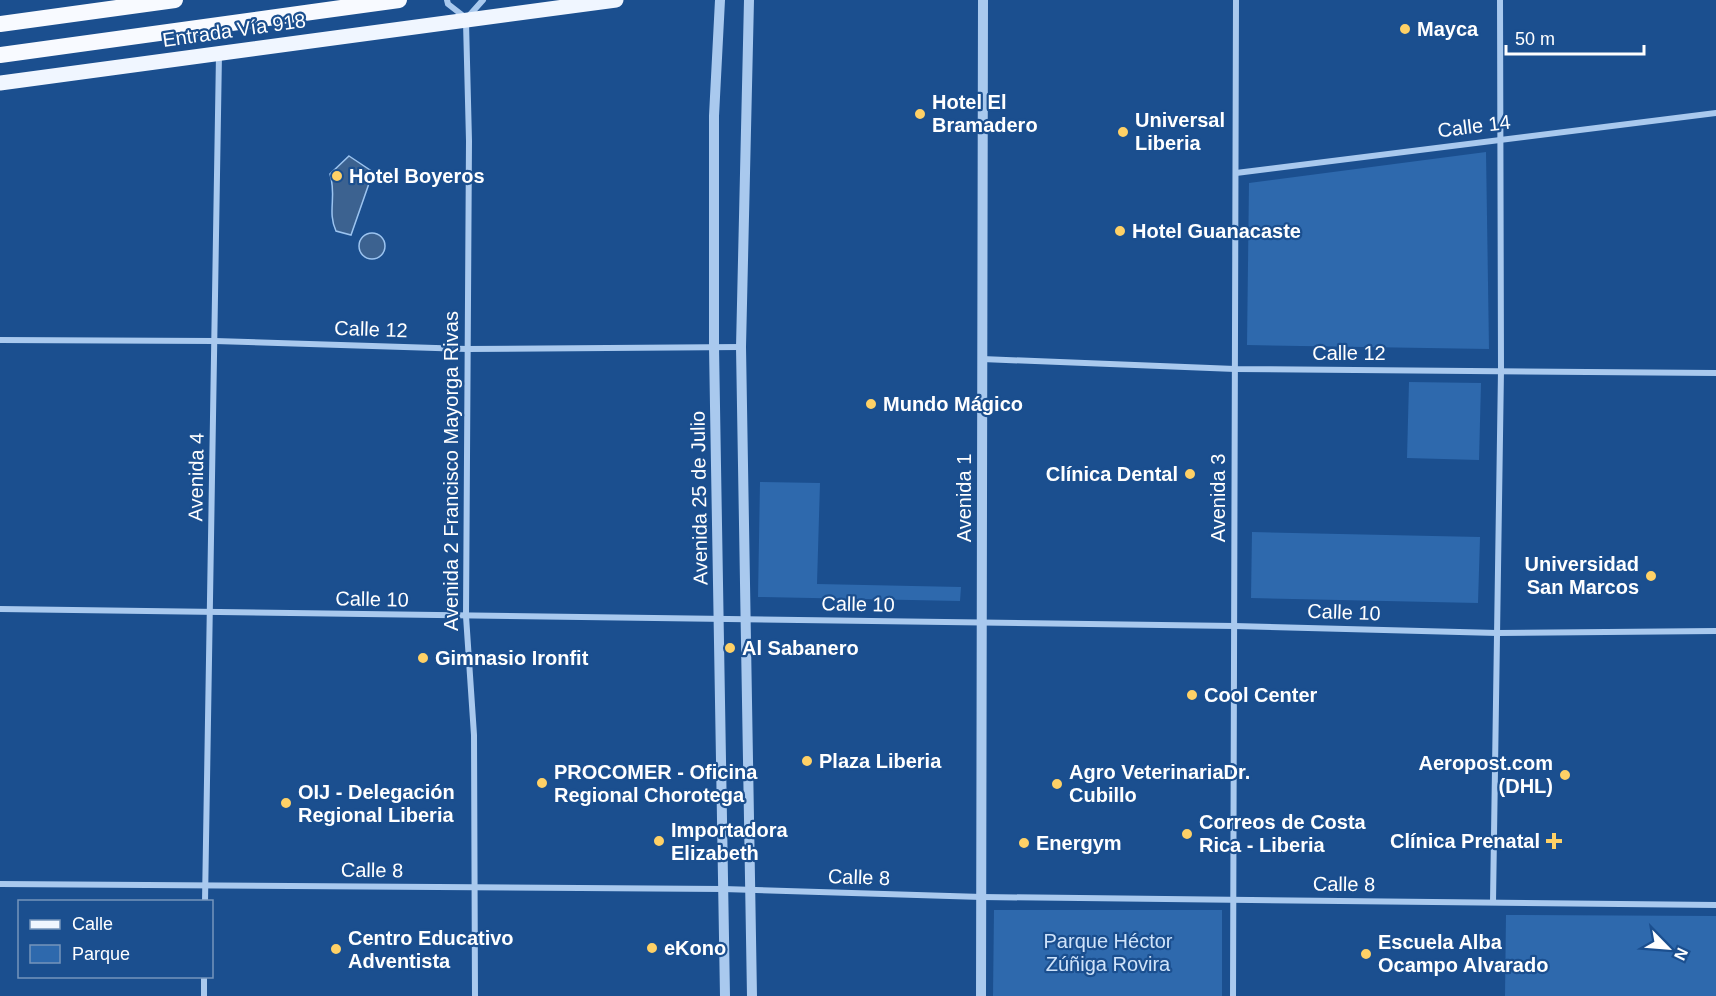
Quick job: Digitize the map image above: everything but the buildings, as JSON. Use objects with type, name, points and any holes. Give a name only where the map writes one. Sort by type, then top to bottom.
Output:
[{"type":"highway","points":[[0,24],[175,0]]},
{"type":"highway","points":[[0,56],[399,0]]},
{"type":"main road","name":"Entrada Vía 918","points":[[0,83],[466,18],[616,0]]},
{"type":"street","points":[[447,0],[448,4],[466,18],[483,0]]},
{"type":"street","name":"Avenida 25 de Julio","points":[[720,0],[714,116],[714,347],[725,996]]},
{"type":"street","points":[[749,0],[741,347],[752,996]]},
{"type":"street","name":"Avenida 1","points":[[981,996],[983,0]]},
{"type":"street","name":"Avenida 3","points":[[1233,996],[1236,0]]},
{"type":"street","points":[[1493,902],[1501,370],[1500,0]]},
{"type":"street","name":"Avenida 2 Francisco Mayorga Rivas","points":[[466,18],[469,141],[466,616],[474,735],[475,996]]},
{"type":"street","name":"Avenida 4","points":[[205,900],[219,53]]},
{"type":"street","name":"Calle 14","points":[[1236,173],[1716,113]]},
{"type":"street","name":"Calle 12","points":[[0,340],[214,341],[467,349],[741,347]]},
{"type":"street","name":"Calle 12","points":[[982,359],[1235,369],[1716,373]]},
{"type":"street","name":"Calle 10","points":[[0,609],[210,614],[719,618],[1234,626],[1497,633],[1716,631]]},
{"type":"street","name":"Calle 8","points":[[0,884],[723,889],[982,897],[1716,905]]},
{"type":"street","points":[[204,978],[204,996]]},
{"type":"green space","points":[[1486,152],[1489,349],[1247,345],[1249,183]]},
{"type":"green space","points":[[1409,382],[1481,383],[1479,460],[1407,458]]},
{"type":"green space","points":[[760,482],[820,483],[817,584],[961,587],[960,601],[758,597]]},
{"type":"green space","points":[[1252,532],[1480,537],[1478,603],[1251,598]]},
{"type":"green space","name":"Parque Héctor Zúñiga Rovira","points":[[994,910],[1222,910],[1222,996],[993,996]]},
{"type":"green space","points":[[1506,915],[1716,916],[1716,996],[1505,996]]},
{"type":"shaded area","points":[[349,156],[373,172],[351,235],[336,231],[333,224],[333,190],[330,174]]},
{"type":"shaded area","points":[[372,233],[381,237],[385,246],[381,255],[372,259],[363,255],[359,246],[363,237]]},
{"type":"place","name":"Mayca","points":[[1405,29]]},
{"type":"place","name":"Hotel El Bramadero","points":[[920,114]]},
{"type":"place","name":"Universal Liberia","points":[[1123,132]]},
{"type":"place","name":"Hotel Boyeros","points":[[337,176]]},
{"type":"place","name":"Hotel Guanacaste","points":[[1120,231]]},
{"type":"place","name":"Mundo Mágico","points":[[871,404]]},
{"type":"place","name":"Clínica Dental","points":[[1190,474]]},
{"type":"place","name":"Universidad San Marcos","points":[[1651,576]]},
{"type":"place","name":"Al Sabanero","points":[[730,648]]},
{"type":"place","name":"Gimnasio Ironfit","points":[[423,658]]},
{"type":"place","name":"Cool Center","points":[[1192,695]]},
{"type":"place","name":"Plaza Liberia","points":[[807,761]]},
{"type":"place","name":"Aeropost.com (DHL)","points":[[1565,775]]},
{"type":"place","name":"PROCOMER - Oficina Regional Chorotega","points":[[542,783]]},
{"type":"place","name":"Agro VeterinariaDr. Cubillo","points":[[1057,784]]},
{"type":"place","name":"OIJ - Delegación Regional Liberia","points":[[286,803]]},
{"type":"place","name":"Correos de Costa Rica - Liberia","points":[[1187,834]]},
{"type":"place","name":"Importadora Elizabeth","points":[[659,841]]},
{"type":"place","name":"Clínica Prenatal","points":[[1554,841]]},
{"type":"place","name":"Energym","points":[[1024,843]]},
{"type":"place","name":"eKono","points":[[652,948]]},
{"type":"place","name":"Centro Educativo Adventista","points":[[336,949]]},
{"type":"place","name":"Escuela Alba Ocampo Alvarado","points":[[1366,954]]}]
